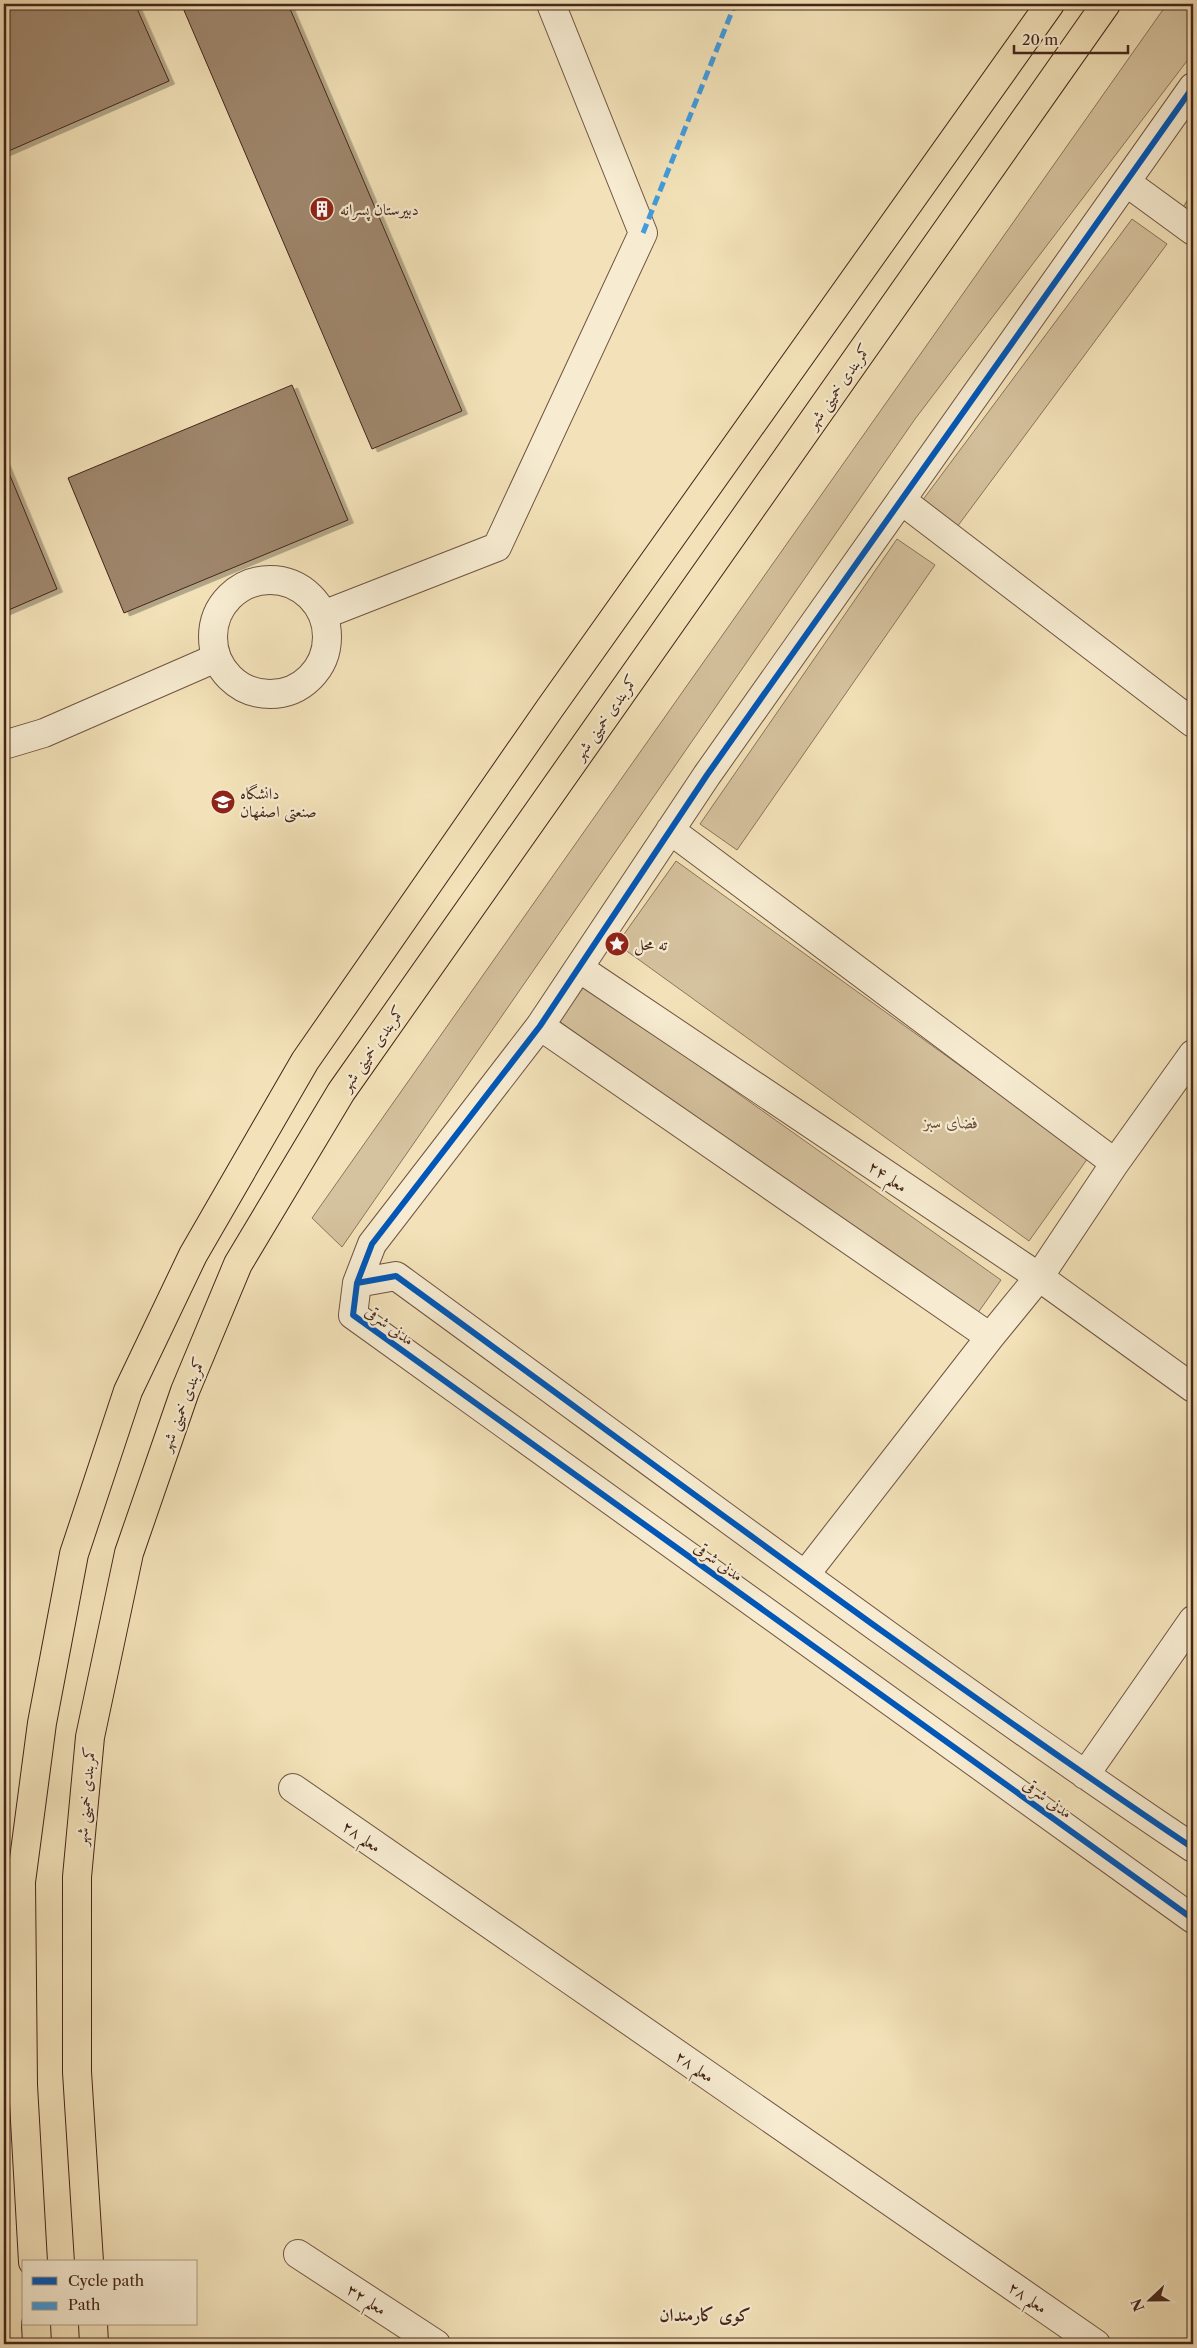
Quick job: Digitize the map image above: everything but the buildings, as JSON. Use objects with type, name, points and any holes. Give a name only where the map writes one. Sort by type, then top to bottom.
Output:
[{"type":"highway","points":[[33,2260],[23,2085],[21,1882],[42,1723],[74,1554],[128,1391],[192,1255],[305,1061],[550,708],[1050,4]]},
{"type":"highway","name":"کمربندی خمینی شهر","points":[[89,2260],[77,2072],[77,1877],[90,1738],[129,1552],[184,1391],[238,1264],[341,1092],[1106,4]]},
{"type":"highway","points":[[36,2326],[37,2344]]},
{"type":"highway","points":[[93,2326],[94,2344]]},
{"type":"street","points":[[323,615],[497,547],[643,233],[551,4]]},
{"type":"street","points":[[357,1283],[372,1244],[540,1026],[670,830],[1193,87]]},
{"type":"street","points":[[1126,182],[1193,231]]},
{"type":"street","points":[[901,500],[1193,723]]},
{"type":"street","points":[[257,580],[277,580],[296,586],[312,598],[323,615],[327,632],[326,651],[319,667],[307,681],[292,690],[274,695],[255,693],[239,686],[225,674],[216,658],[212,638],[215,619],[224,601],[239,588],[257,580]]},
{"type":"street","points":[[4,745],[44,733],[216,658]]},
{"type":"street","points":[[670,830],[1115,1163]]},
{"type":"street","name":"معلم ۲۴","points":[[579,968],[1039,1277],[1193,1388]]},
{"type":"street","points":[[540,1026],[990,1337]]},
{"type":"street","points":[[805,1575],[1039,1277],[1115,1163],[1193,1054]]},
{"type":"street","name":"مدنی شرقی","points":[[1193,1848],[1085,1775],[805,1575],[396,1276],[357,1283],[353,1315],[1193,1919]]},
{"type":"street","points":[[1085,1775],[1193,1620]]},
{"type":"street","name":"معلم ۲۸","points":[[293,1788],[1096,2344]]},
{"type":"street","name":"معلم ۳۲","points":[[298,2254],[436,2344]]},
{"type":"green space","points":[[1167,4],[1193,4],[1193,53],[915,419],[342,1247],[312,1218]]},
{"type":"green space","points":[[1193,192],[1193,220],[1181,210]]},
{"type":"green space","points":[[1132,219],[1167,244],[957,527],[922,501]]},
{"type":"green space","points":[[897,539],[935,565],[737,850],[700,824]]},
{"type":"green space","name":"فضای سبز","points":[[676,861],[1088,1158],[1029,1241],[617,944]]},
{"type":"green space","points":[[585,985],[1001,1280],[975,1317],[559,1021]]},
{"type":"marked path","points":[[643,233],[735,4]]},
{"type":"cycle path","points":[[357,1283],[372,1244],[540,1026],[707,775],[1193,87]]},
{"type":"cycle path","points":[[1193,1848],[891,1638],[396,1276],[357,1283],[353,1315],[1193,1919]]},
{"type":"place","name":"دبیرستان پسرانه","points":[[322,209]]},
{"type":"place","name":"دانشگاه صنعتی اصفهان","points":[[223,802]]},
{"type":"place","name":"ته محل","points":[[617,944]]},
{"type":"district","name":"کوی کارمندان","points":[[705,2315]]}]
